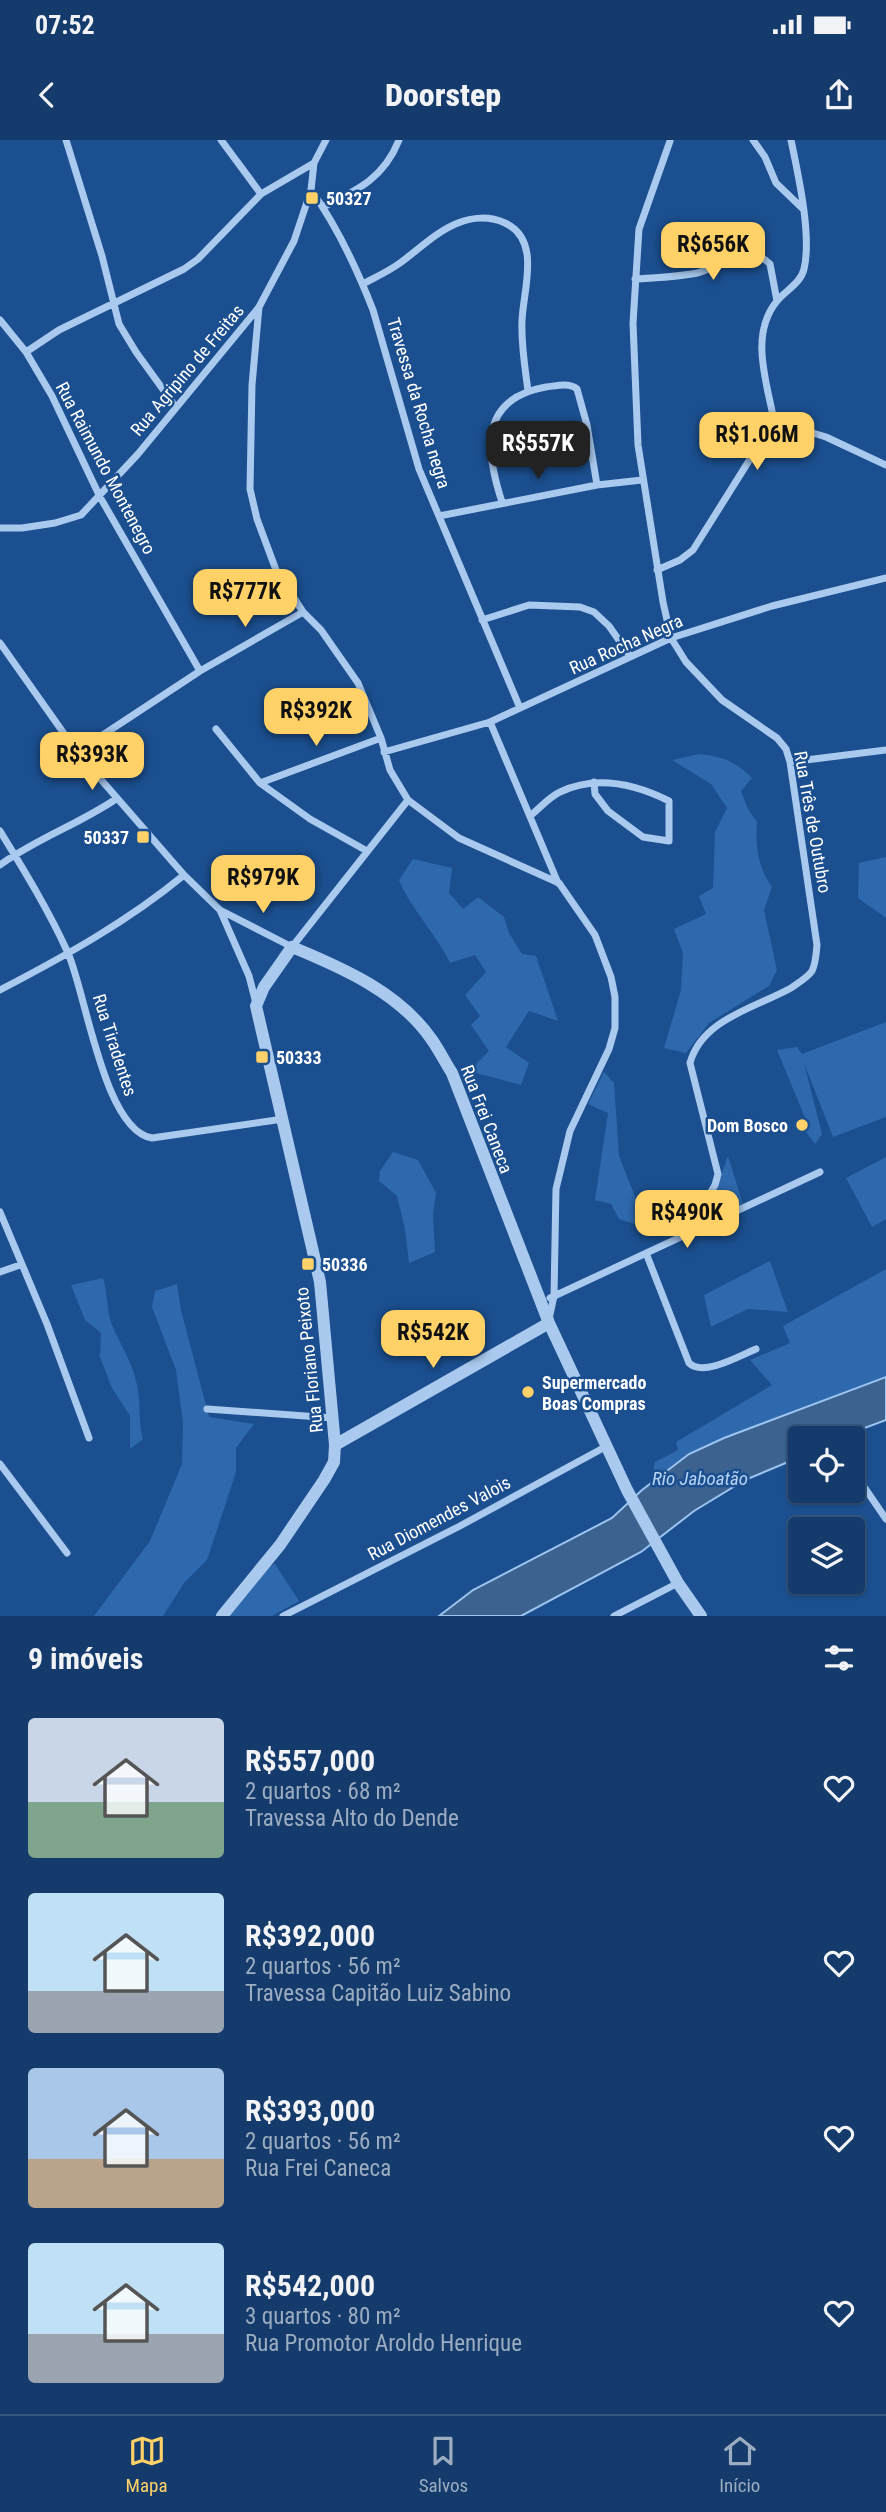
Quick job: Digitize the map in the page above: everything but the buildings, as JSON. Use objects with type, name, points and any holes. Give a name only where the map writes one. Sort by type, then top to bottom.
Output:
[{"type":"street","points":[[66,140],[119,324],[175,406]]},
{"type":"street","points":[[221,140],[261,194]]},
{"type":"street","name":"Rua Agripino de Freitas","points":[[0,527],[22,528],[74,519],[100,498],[259,307],[295,241],[311,190],[314,163],[326,140]]},
{"type":"street","points":[[323,207],[382,171],[399,140]]},
{"type":"street","points":[[753,140],[765,157],[776,183],[803,209]]},
{"type":"street","points":[[657,570],[680,560],[694,550],[774,421],[762,335],[766,318],[777,301],[804,272],[806,247],[803,209],[791,140]]},
{"type":"street","name":"Rua Três de Outubro","points":[[670,141],[639,229],[633,323],[635,407],[642,481],[657,570],[671,638],[686,662],[722,701],[782,743],[790,762],[817,945],[815,963],[810,974],[799,983],[713,1029],[700,1040],[694,1051],[690,1063],[718,1174],[715,1185],[685,1236]]},
{"type":"street","points":[[26,352],[59,330],[184,270],[261,194],[314,163]]},
{"type":"street","name":"Travessa da Rocha negra","points":[[311,190],[323,207],[363,284],[419,469],[520,708]]},
{"type":"street","points":[[363,284],[397,265],[456,223],[494,218],[512,226],[523,241],[527,253],[522,353],[528,391]]},
{"type":"street","points":[[635,278],[698,272],[734,258],[763,258],[770,264],[777,301]]},
{"type":"street","name":"Rua Agripino de Freitas","points":[[259,307],[252,385],[250,489],[257,519],[276,570],[303,611],[321,629],[358,683],[382,738],[390,770],[408,800],[459,838],[559,883]]},
{"type":"street","name":"Rua Raimundo Montenegro","points":[[0,320],[26,352],[52,396],[100,498],[200,671]]},
{"type":"street","points":[[502,502],[490,459],[494,430],[504,404],[528,391],[569,385],[577,389],[587,425],[597,485]]},
{"type":"street","points":[[774,421],[826,437],[886,465]]},
{"type":"street","points":[[439,516],[597,485],[642,481]]},
{"type":"street","name":"Rua Rocha Negra","points":[[384,752],[491,722],[671,638],[772,606],[886,578]]},
{"type":"street","points":[[482,620],[529,605],[580,607],[594,612],[609,626],[630,656]]},
{"type":"street","points":[[77,752],[200,671],[303,611]]},
{"type":"street","name":"Rua Frei Caneca","points":[[0,643],[77,752],[184,875],[219,910],[326,961],[385,993],[408,1012],[431,1038],[452,1073],[548,1324],[627,1490],[678,1583],[701,1616]]},
{"type":"street","points":[[335,1445],[548,1324],[554,1296],[553,1232],[556,1189],[562,1159],[570,1131],[609,1049],[615,1018],[615,997],[606,958],[595,935],[559,883],[491,722]]},
{"type":"street","points":[[216,729],[260,783],[310,819],[367,851]]},
{"type":"street","points":[[260,783],[382,738]]},
{"type":"street","points":[[790,762],[886,750]]},
{"type":"street","points":[[530,816],[558,793],[594,782],[643,788],[669,801],[669,841],[643,837],[608,811],[595,794],[594,782]]},
{"type":"street","points":[[0,865],[90,817],[116,799]]},
{"type":"street","points":[[256,1006],[264,988],[292,947],[408,800]]},
{"type":"street","name":"Rua Tiradentes","points":[[0,831],[68,954],[107,1083],[127,1123],[145,1137],[157,1138],[284,1119]]},
{"type":"street","points":[[0,990],[127,919],[184,875]]},
{"type":"street","name":"Rua Floriano Peixoto","points":[[219,910],[249,976],[320,1282],[335,1445],[334,1462],[324,1480],[280,1545],[222,1616]]},
{"type":"street","points":[[541,1304],[820,1172]]},
{"type":"street","points":[[0,1212],[47,1324],[89,1438]]},
{"type":"street","points":[[646,1253],[689,1363],[694,1368],[705,1369],[756,1349]]},
{"type":"street","points":[[0,1272],[20,1265]]},
{"type":"street","points":[[207,1409],[333,1418]]},
{"type":"street","name":"Rua Diomendes Valois","points":[[283,1616],[458,1527],[607,1446]]},
{"type":"street","points":[[0,1464],[67,1553]]},
{"type":"street","points":[[865,1488],[886,1519]]},
{"type":"street","points":[[614,1616],[678,1583]]},
{"type":"shaded area","points":[[699,754],[728,761],[752,778],[741,791],[757,822],[758,856],[772,887],[764,910],[777,970],[769,986],[709,1023],[686,1053],[664,1048],[681,990],[683,953],[674,929],[706,914],[699,896],[713,888],[715,832],[727,808],[711,784],[672,760]]},
{"type":"shaded area","points":[[886,857],[886,918],[858,898],[859,863]]},
{"type":"shaded area","points":[[413,859],[452,868],[449,893],[463,909],[478,897],[504,917],[509,933],[522,954],[536,956],[558,1021],[529,1011],[506,1047],[529,1063],[521,1085],[469,1071],[489,1051],[471,1025],[480,1016],[465,995],[486,972],[475,955],[450,963],[410,902],[399,880]]},
{"type":"shaded area","points":[[886,1022],[886,1117],[833,1137],[804,1063],[822,1134],[815,1144],[803,1128],[806,1120],[777,1050],[797,1047],[802,1054]]},
{"type":"shaded area","points":[[604,1072],[614,1083],[619,1156],[645,1222],[641,1226],[619,1219],[611,1204],[595,1200],[608,1113],[588,1104]]},
{"type":"shaded area","points":[[393,1152],[418,1160],[436,1193],[433,1215],[435,1252],[409,1263],[397,1196],[379,1181],[380,1171]]},
{"type":"shaded area","points":[[728,1156],[743,1204],[707,1221],[699,1219],[719,1181]]},
{"type":"shaded area","points":[[886,1157],[886,1219],[872,1227],[846,1178]]},
{"type":"shaded area","points":[[770,1261],[788,1312],[748,1309],[711,1327],[704,1295]]},
{"type":"shaded area","points":[[886,1269],[886,1377],[782,1415],[689,1454],[650,1484],[655,1462],[678,1450],[676,1442],[772,1385],[750,1360],[790,1343],[783,1326]]},
{"type":"shaded area","points":[[103,1278],[110,1319],[133,1369],[138,1392],[143,1439],[130,1449],[130,1416],[112,1388],[100,1357],[101,1333],[85,1320],[71,1285]]},
{"type":"shaded area","points":[[177,1284],[181,1310],[209,1417],[254,1424],[236,1448],[236,1472],[207,1560],[184,1583],[163,1616],[94,1616],[150,1541],[182,1464],[183,1423],[176,1370],[152,1307],[155,1291]]},
{"type":"shaded area","points":[[275,1564],[299,1601],[272,1616],[219,1616],[265,1568]]},
{"type":"water","name":"Rio Jaboatão","points":[[886,1377],[886,1420],[865,1428],[788,1426],[788,1462],[745,1480],[694,1511],[641,1552],[521,1616],[439,1616],[473,1590],[612,1518],[642,1490],[689,1454],[724,1438]]},
{"type":"place","name":"50327","points":[[312,198]]},
{"type":"place","name":"50337","points":[[143,837]]},
{"type":"place","name":"50333","points":[[262,1057]]},
{"type":"place","name":"Dom Bosco","points":[[802,1125]]},
{"type":"place","name":"50336","points":[[308,1264]]},
{"type":"place","name":"Supermercado Boas Compras","points":[[528,1392]]}]
